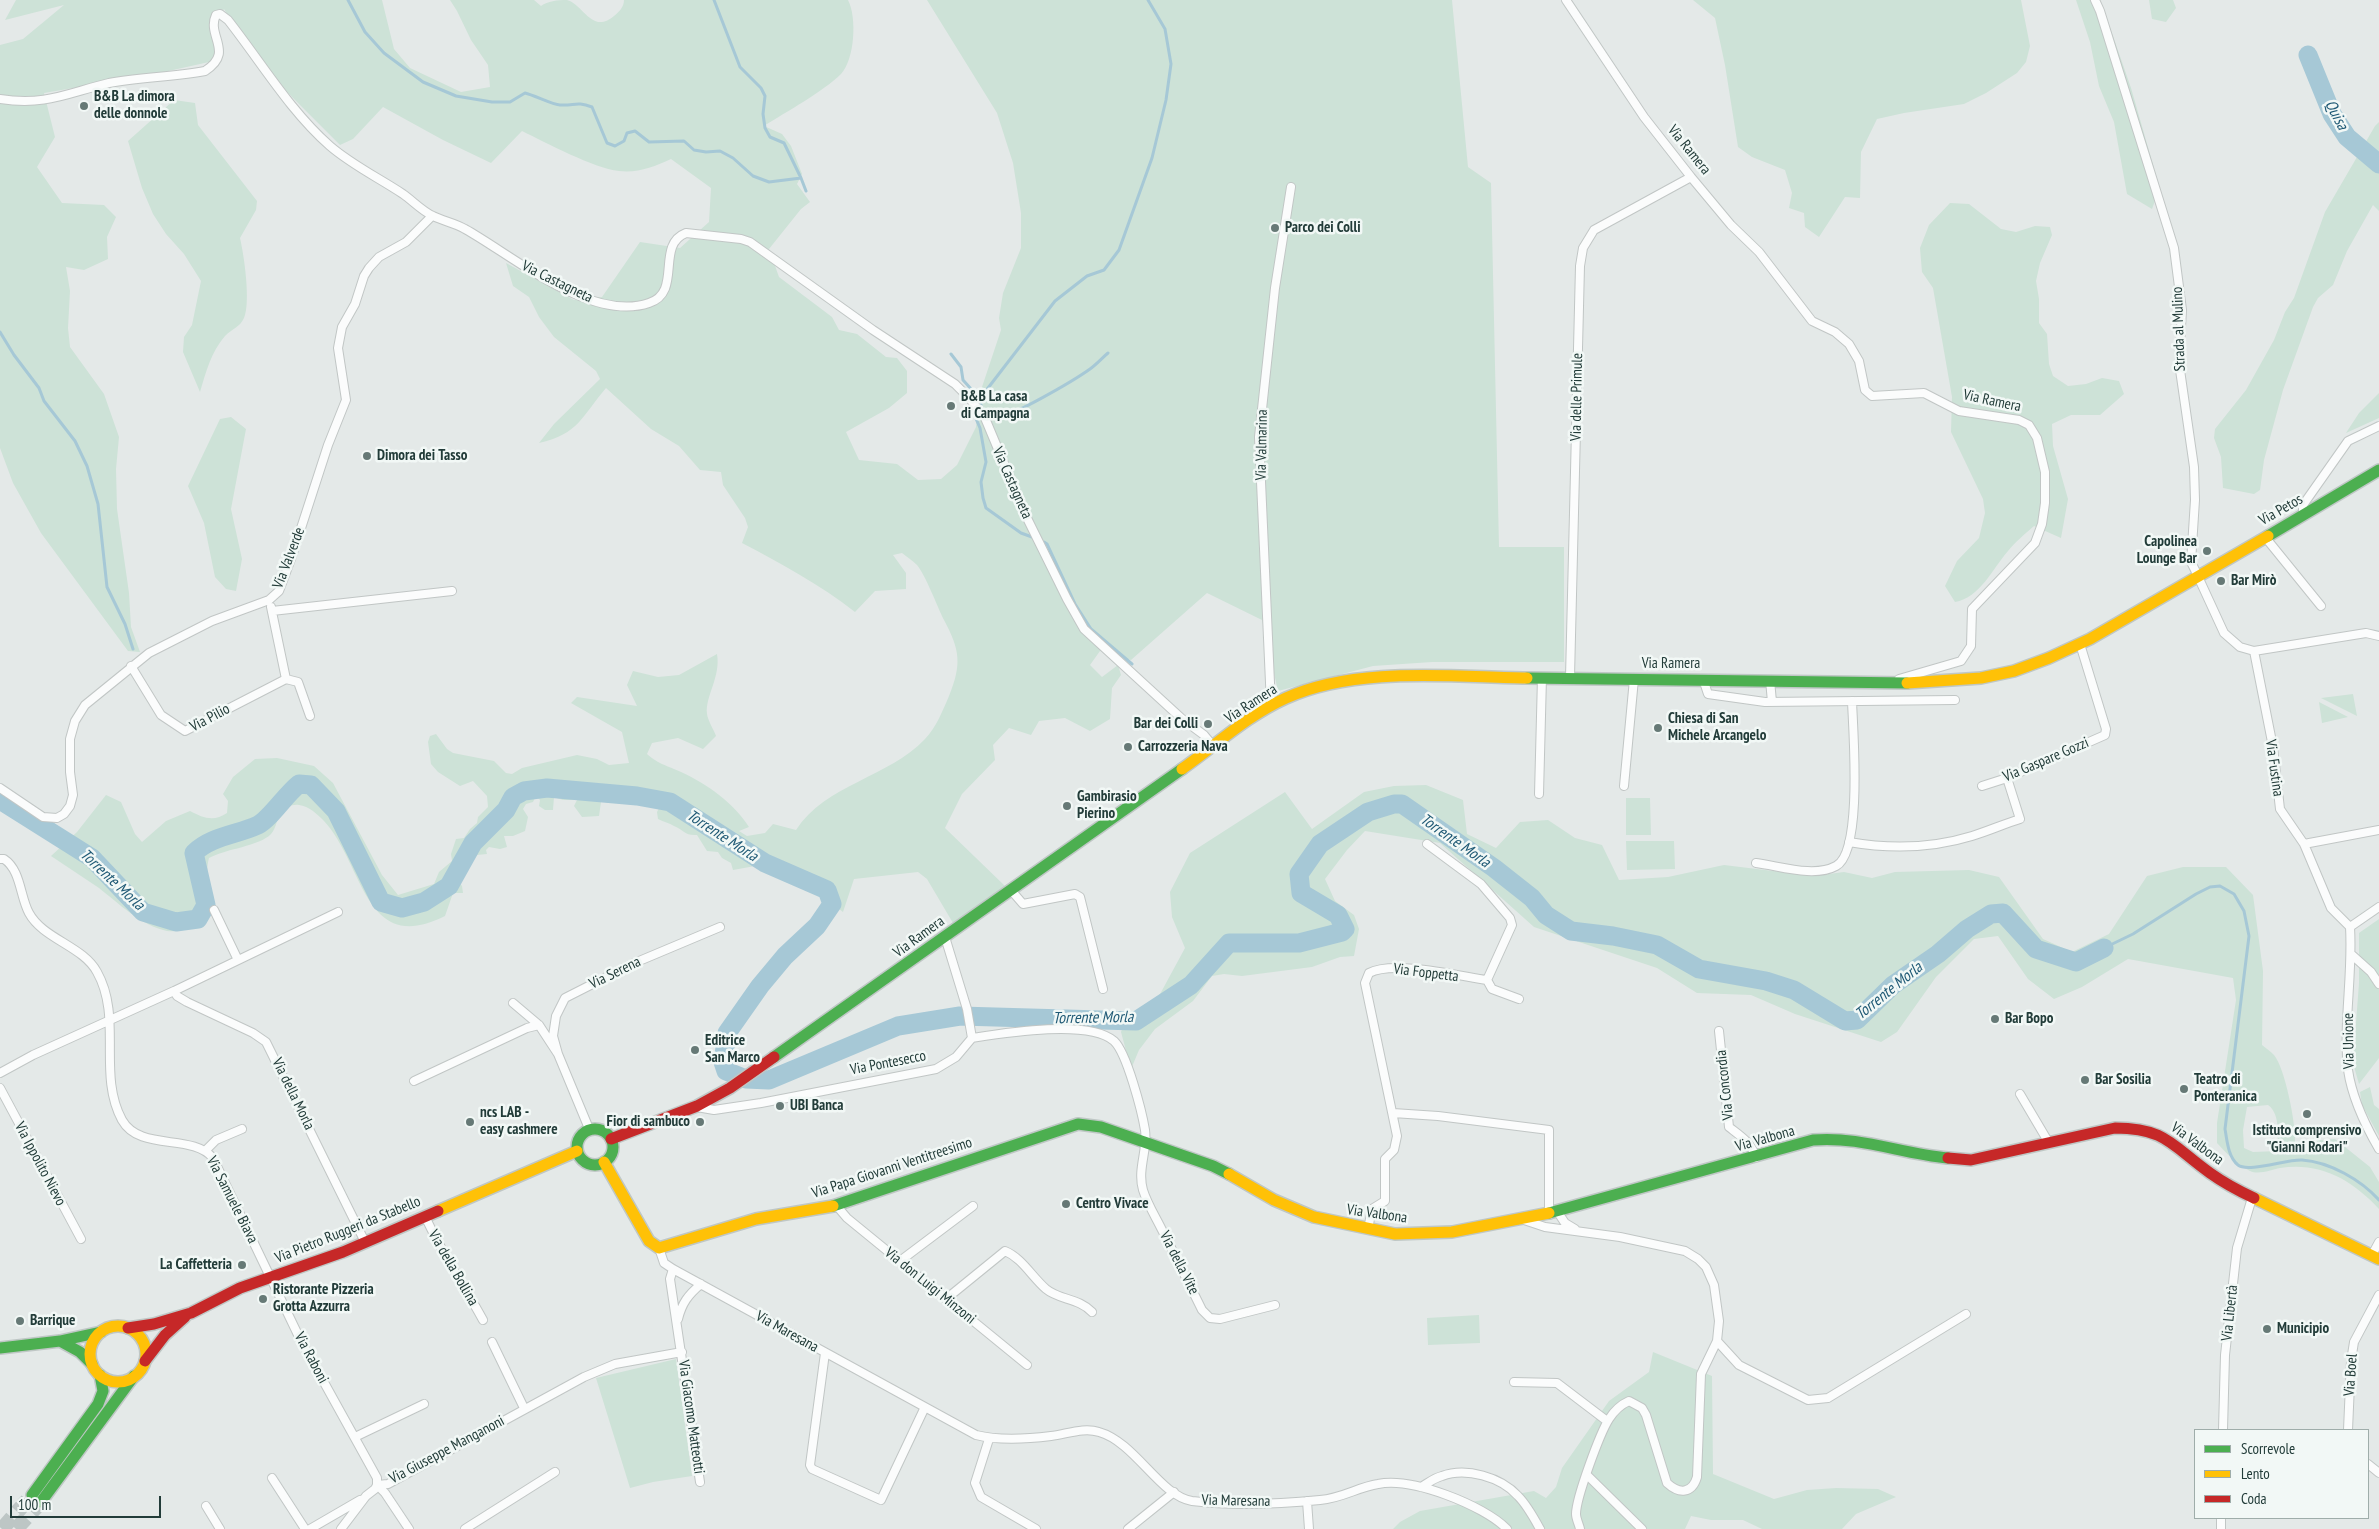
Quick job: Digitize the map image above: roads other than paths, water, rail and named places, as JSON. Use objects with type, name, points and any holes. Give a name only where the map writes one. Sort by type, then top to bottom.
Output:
[{"type":"main road","name":"Via Petos","points":[[2198,578],[2379,470]]},
{"type":"main road","name":"Via Ramera","points":[[835,1015],[1271,705],[1322,686],[1388,677],[1570,677],[1885,683],[1928,683],[1981,678],[2032,665],[2080,644],[2198,578]]},
{"type":"main road","name":"Via Pontesecco","points":[[611,1139],[697,1106],[730,1088],[835,1015]]},
{"type":"main road","name":"Via Papa Giovanni Ventitreesimo","points":[[660,1248],[756,1219],[836,1205],[1078,1124],[1101,1127],[1146,1142]]},
{"type":"main road","name":"Via Valbona","points":[[1146,1142],[1230,1173],[1260,1192],[1307,1215],[1395,1234],[1433,1234],[1553,1212],[1755,1158],[1813,1140],[1836,1138],[1861,1141],[1936,1157],[1970,1160],[2115,1128],[2138,1128],[2163,1136],[2211,1174],[2252,1198],[2376,1257]]},
{"type":"main road","points":[[599,1129],[611,1139],[612,1150],[604,1162],[598,1164],[588,1163],[580,1157],[578,1150],[580,1137],[589,1131],[599,1129]]},
{"type":"main road","name":"Via Pietro Ruggeri da Stabello","points":[[0,1348],[60,1341],[101,1332],[113,1326],[128,1328],[154,1324],[191,1313],[240,1288],[365,1242],[578,1150]]},
{"type":"main road","points":[[604,1162],[649,1241],[660,1248]]},
{"type":"main road","points":[[60,1341],[80,1352],[92,1364],[100,1375],[102,1391],[98,1404],[37,1498],[165,1335],[191,1313]]},
{"type":"main road","points":[[128,1328],[138,1335],[143,1343],[144,1362]]},
{"type":"main road","points":[[92,1364],[91,1346],[101,1332]]},
{"type":"main road","points":[[100,1375],[117,1381],[134,1376]]},
{"type":"street","name":"Via Ramera","points":[[1566,0],[1644,117],[1691,177],[1731,225],[1759,252],[1812,320],[1834,332],[1850,344],[1859,361],[1865,390],[1872,396],[1924,393],[1960,411],[2019,420],[2029,425],[2037,438],[2045,472],[2045,503],[2042,524],[2036,543],[1972,609],[1971,646],[1961,661],[1885,683]]},
{"type":"street","name":"Strada al Mulino","points":[[2095,0],[2103,20],[2174,248],[2182,310],[2179,363],[2194,467],[2195,500],[2192,562],[2198,578]]},
{"type":"street","name":"Via Castagneta","points":[[0,99],[22,103],[51,100],[110,83],[205,71],[219,57],[214,20],[216,15],[220,14],[230,22],[276,84],[330,146],[432,216],[464,228],[551,283],[580,297],[609,304],[630,306],[646,304],[661,295],[668,282],[672,245],[680,235],[686,232],[741,239],[765,252],[873,330],[955,384],[970,398],[985,418],[1026,516],[1066,599],[1084,629],[1181,718],[1204,735],[1214,747]]},
{"type":"street","name":"Via delle Primule","points":[[1570,677],[1580,266],[1583,248],[1594,230],[1691,177]]},
{"type":"street","name":"Via Valmarina","points":[[1271,705],[1259,437],[1275,288],[1291,187]]},
{"type":"street","name":"Via Valverde","points":[[0,788],[43,818],[57,818],[64,814],[70,806],[73,795],[70,772],[70,739],[75,721],[85,705],[148,653],[212,621],[270,600],[279,591],[325,453],[346,400],[338,348],[342,327],[355,304],[364,276],[369,268],[379,257],[406,242],[432,216]]},
{"type":"street","points":[[2304,514],[2303,505],[2348,441],[2379,426]]},
{"type":"street","points":[[2265,537],[2321,606]]},
{"type":"street","points":[[2198,578],[2224,633],[2240,647],[2254,651],[2366,633],[2379,636]]},
{"type":"street","points":[[272,611],[452,592]]},
{"type":"street","points":[[270,600],[286,678],[298,682],[310,716]]},
{"type":"street","name":"Via Gaspare Gozzi","points":[[1982,786],[2007,778],[2105,735],[2106,729],[2080,644]]},
{"type":"street","name":"Via Fustina","points":[[2254,651],[2272,747],[2280,808],[2304,844],[2331,908],[2350,927]]},
{"type":"street","name":"Via Pilio","points":[[131,666],[160,715],[185,731],[286,678]]},
{"type":"street","points":[[1539,794],[1542,677]]},
{"type":"street","points":[[1624,786],[1634,678]]},
{"type":"street","points":[[1703,679],[1708,694],[1769,702],[1955,700]]},
{"type":"street","points":[[1769,702],[1770,680]]},
{"type":"street","points":[[1756,863],[1816,871],[1837,866],[1845,857],[1853,826],[1855,758],[1852,701]]},
{"type":"street","points":[[1849,842],[1882,848],[1920,845],[1971,837],[2020,819],[2007,778]]},
{"type":"street","points":[[2304,844],[2379,830]]},
{"type":"street","points":[[1427,844],[1481,884],[1510,918],[1512,925],[1487,980],[1492,989],[1519,999]]},
{"type":"street","name":"Via Samuele Biava","points":[[2,859],[12,867],[29,914],[50,933],[89,961],[98,972],[111,1020],[112,1091],[123,1121],[134,1131],[148,1138],[206,1150],[217,1166],[271,1277]]},
{"type":"street","points":[[1010,889],[1023,904],[1075,894],[1080,897],[1103,989]]},
{"type":"street","points":[[2350,927],[2379,907]]},
{"type":"street","points":[[214,910],[238,960]]},
{"type":"street","points":[[0,1073],[33,1055],[174,991],[338,912]]},
{"type":"street","name":"Via Serena","points":[[558,1054],[553,1036],[556,1016],[566,998],[632,964],[720,927]]},
{"type":"street","name":"Via Unione","points":[[2350,927],[2352,955],[2347,1047],[2349,1072],[2367,1129],[2379,1148]]},
{"type":"street","points":[[945,937],[966,1009],[972,1038],[1004,1033],[1074,1030],[1097,1033],[1110,1038],[1120,1050],[1136,1092],[1146,1142]]},
{"type":"street","points":[[2352,955],[2371,972],[2379,984]]},
{"type":"street","name":"Via Foppetta","points":[[1368,1229],[1372,1208],[1385,1201],[1385,1159],[1396,1144],[1393,1113],[1365,983],[1369,973],[1384,968],[1417,970],[1487,980]]},
{"type":"street","name":"Via della Morla","points":[[174,991],[177,996],[187,1002],[253,1033],[266,1042],[365,1242]]},
{"type":"street","points":[[513,1003],[539,1025],[558,1054],[589,1131]]},
{"type":"street","points":[[414,1081],[527,1028],[539,1025]]},
{"type":"street","name":"Via Concordia","points":[[1719,1031],[1729,1127],[1750,1145],[1755,1151],[1755,1158]]},
{"type":"street","name":"Via Pontesecco","points":[[697,1106],[714,1110],[761,1103],[936,1069],[956,1057],[972,1038]]},
{"type":"street","name":"Via Ippolito Nievo","points":[[0,1088],[81,1240]]},
{"type":"street","points":[[2020,1094],[2049,1143]]},
{"type":"street","points":[[1393,1113],[1438,1116],[1550,1130],[1553,1212],[1564,1223],[1582,1231]]},
{"type":"street","name":"Via Samuele Biava","points":[[206,1150],[216,1140],[242,1129]]},
{"type":"street","name":"Via della Vite","points":[[1146,1142],[1140,1168],[1143,1192],[1206,1315],[1220,1319],[1275,1306]]},
{"type":"street","name":"Via Libertà","points":[[2223,1429],[2225,1355],[2237,1248],[2252,1198]]},
{"type":"street","name":"Via don Luigi Minzoni","points":[[836,1205],[847,1218],[1027,1366]]},
{"type":"street","points":[[900,1261],[973,1206]]},
{"type":"street","name":"Via della Bollina","points":[[425,1216],[436,1240],[461,1279],[483,1320]]},
{"type":"street","points":[[1521,1219],[1545,1227],[1620,1237],[1685,1251],[1698,1259],[1706,1267],[1714,1285],[1719,1321],[1717,1341],[1701,1374],[1697,1477],[1695,1485],[1688,1491],[1674,1490],[1667,1483],[1646,1415],[1642,1408],[1629,1401],[1615,1411],[1607,1421],[1579,1497],[1576,1514],[1580,1529]]},
{"type":"street","points":[[2376,1257],[2379,1242]]},
{"type":"street","name":"Via Maresana","points":[[660,1248],[664,1263],[673,1269],[976,1435],[989,1439],[1052,1436],[1084,1430],[1098,1431],[1120,1442],[1174,1492],[1185,1499],[1213,1503],[1307,1501],[1338,1498],[1385,1483],[1421,1487],[1483,1512],[1507,1529]]},
{"type":"street","points":[[946,1299],[1005,1251],[1014,1256],[1046,1289],[1082,1304],[1092,1312]]},
{"type":"street","name":"Via Giacomo Matteotti","points":[[673,1269],[670,1279],[700,1482]]},
{"type":"street","name":"Via Raboni","points":[[271,1277],[300,1339],[377,1478],[377,1485],[386,1493],[409,1529]]},
{"type":"street","points":[[677,1321],[688,1294],[690,1278]]},
{"type":"street","points":[[688,1294],[700,1284]]},
{"type":"street","name":"Via Boel","points":[[2348,1429],[2351,1361],[2354,1342],[2379,1295]]},
{"type":"street","points":[[1717,1341],[1739,1365],[1808,1400],[1828,1398],[1966,1314]]},
{"type":"street","points":[[492,1342],[524,1408]]},
{"type":"street","name":"Via Giacomo Matteotti","points":[[515,1413],[584,1377],[615,1364],[682,1352]]},
{"type":"street","points":[[826,1353],[810,1465],[812,1469],[881,1500],[925,1407]]},
{"type":"street","points":[[1514,1382],[1557,1383],[1607,1421]]},
{"type":"street","points":[[355,1437],[424,1404]]},
{"type":"street","name":"Via Giuseppe Manganoni","points":[[377,1485],[388,1484],[515,1413]]},
{"type":"street","points":[[989,1439],[975,1483],[981,1498],[1036,1529]]},
{"type":"street","points":[[2369,1465],[2379,1474]]},
{"type":"street","points":[[465,1529],[555,1472]]},
{"type":"street","points":[[1421,1487],[1440,1476],[1451,1473],[1465,1473],[1485,1477],[1506,1486],[1518,1496],[1540,1529]]},
{"type":"street","points":[[1587,1474],[1642,1529]]},
{"type":"street","points":[[272,1478],[305,1529]]},
{"type":"street","points":[[341,1529],[366,1496],[377,1485]]},
{"type":"street","points":[[1128,1529],[1174,1492]]},
{"type":"street","points":[[310,1529],[346,1510],[366,1496]]},
{"type":"street","points":[[1307,1501],[1309,1529]]},
{"type":"street","points":[[206,1506],[220,1529]]},
{"type":"waterway","points":[[348,0],[365,32],[384,53],[423,82],[456,96],[492,102],[510,102],[525,93],[557,105],[587,105],[592,107],[607,143],[615,146],[624,141],[627,133],[635,131],[649,142],[684,141],[694,150],[706,152],[720,151],[733,158],[753,176],[769,182],[801,178],[806,191]]},
{"type":"waterway","points":[[714,0],[740,67],[761,88],[765,96],[763,114],[765,128],[770,137],[784,143],[801,178]]},
{"type":"waterway","points":[[981,405],[978,401],[1055,301],[1087,276],[1104,270],[1119,250],[1152,158],[1166,100],[1171,64],[1165,29],[1148,0]]},
{"type":"waterway","name":"Quisa","points":[[2308,55],[2332,114],[2347,137],[2379,164]]},
{"type":"waterway","points":[[0,332],[14,355],[39,388],[44,401],[75,441],[87,466],[98,504],[107,587],[125,624],[133,649]]},
{"type":"waterway","points":[[993,418],[1012,413],[1057,390],[1090,369],[1108,353]]},
{"type":"waterway","points":[[951,354],[961,367],[963,380],[972,390],[978,401]]},
{"type":"waterway","points":[[974,414],[980,428],[986,462],[981,482],[986,508],[1021,533],[1032,537]]},
{"type":"waterway","points":[[1044,542],[1047,544],[1075,604],[1091,629],[1132,664]]},
{"type":"waterway","name":"Torrente Morla","points":[[0,800],[92,858],[143,912],[176,922],[198,919],[206,905],[194,853],[216,839],[263,822],[299,784],[311,785],[336,811],[381,902],[402,908],[424,902],[449,886],[473,843],[506,810],[513,797],[524,791],[547,788],[637,796],[670,802],[765,863],[827,890],[832,904],[817,926],[785,956],[760,986],[727,1033],[723,1062],[726,1071],[746,1079],[769,1080],[898,1026],[960,1016],[1136,1021],[1191,985],[1229,943],[1299,943],[1342,932],[1345,929],[1338,915],[1301,893],[1299,874],[1320,844],[1368,812],[1394,804],[1402,804],[1494,868],[1532,898],[1546,915],[1571,931],[1613,936],[1657,945],[1699,969],[1766,981],[1794,990],[1845,1021],[1857,1020],[1893,985],[1938,954],[1967,929],[1991,914],[2003,913],[2036,949],[2076,962],[2104,948]]},
{"type":"waterway","name":"Torrente Morla","points":[[2104,948],[2133,934],[2210,887],[2220,886],[2234,894],[2244,911],[2249,936],[2225,1129],[2228,1148],[2232,1158],[2238,1165],[2243,1167],[2259,1167],[2295,1160],[2313,1161],[2344,1173],[2379,1200]]},
{"type":"tunnel","points":[[2,1529],[32,1495]]},
{"type":"tunnel","points":[[16,1529],[41,1502]]},
{"type":"place","name":"B&B La dimora delle donnole","points":[[84,106]]},
{"type":"place","name":"Parco dei Colli","points":[[1275,228]]},
{"type":"place","name":"B&B La casa di Campagna","points":[[951,406]]},
{"type":"place","name":"Dimora dei Tasso","points":[[367,456]]},
{"type":"place","name":"Capolinea Lounge Bar","points":[[2207,551]]},
{"type":"place","name":"Bar Mirò","points":[[2221,581]]},
{"type":"place","name":"Bar dei Colli","points":[[1208,724]]},
{"type":"place","name":"Chiesa di San Michele Arcangelo","points":[[1658,728]]},
{"type":"place","name":"Carrozzeria Nava","points":[[1128,747]]},
{"type":"place","name":"Gambirasio Pierino","points":[[1067,806]]},
{"type":"place","name":"Bar Bopo","points":[[1995,1019]]},
{"type":"place","name":"Editrice San Marco","points":[[695,1050]]},
{"type":"place","name":"Bar Sosilia","points":[[2085,1080]]},
{"type":"place","name":"Teatro di Ponteranica","points":[[2184,1089]]},
{"type":"place","name":"UBI Banca","points":[[780,1106]]},
{"type":"place","name":"Istituto comprensivo \"Gianni Rodari\"","points":[[2307,1114]]},
{"type":"place","name":"ncs LAB - easy cashmere","points":[[470,1122]]},
{"type":"place","name":"Fior di sambuco","points":[[700,1122]]},
{"type":"place","name":"Centro Vivace","points":[[1066,1204]]},
{"type":"place","name":"La Caffetteria","points":[[242,1265]]},
{"type":"place","name":"Ristorante Pizzeria Grotta Azzurra","points":[[263,1299]]},
{"type":"place","name":"Barrique","points":[[20,1321]]},
{"type":"place","name":"Municipio","points":[[2267,1329]]}]
